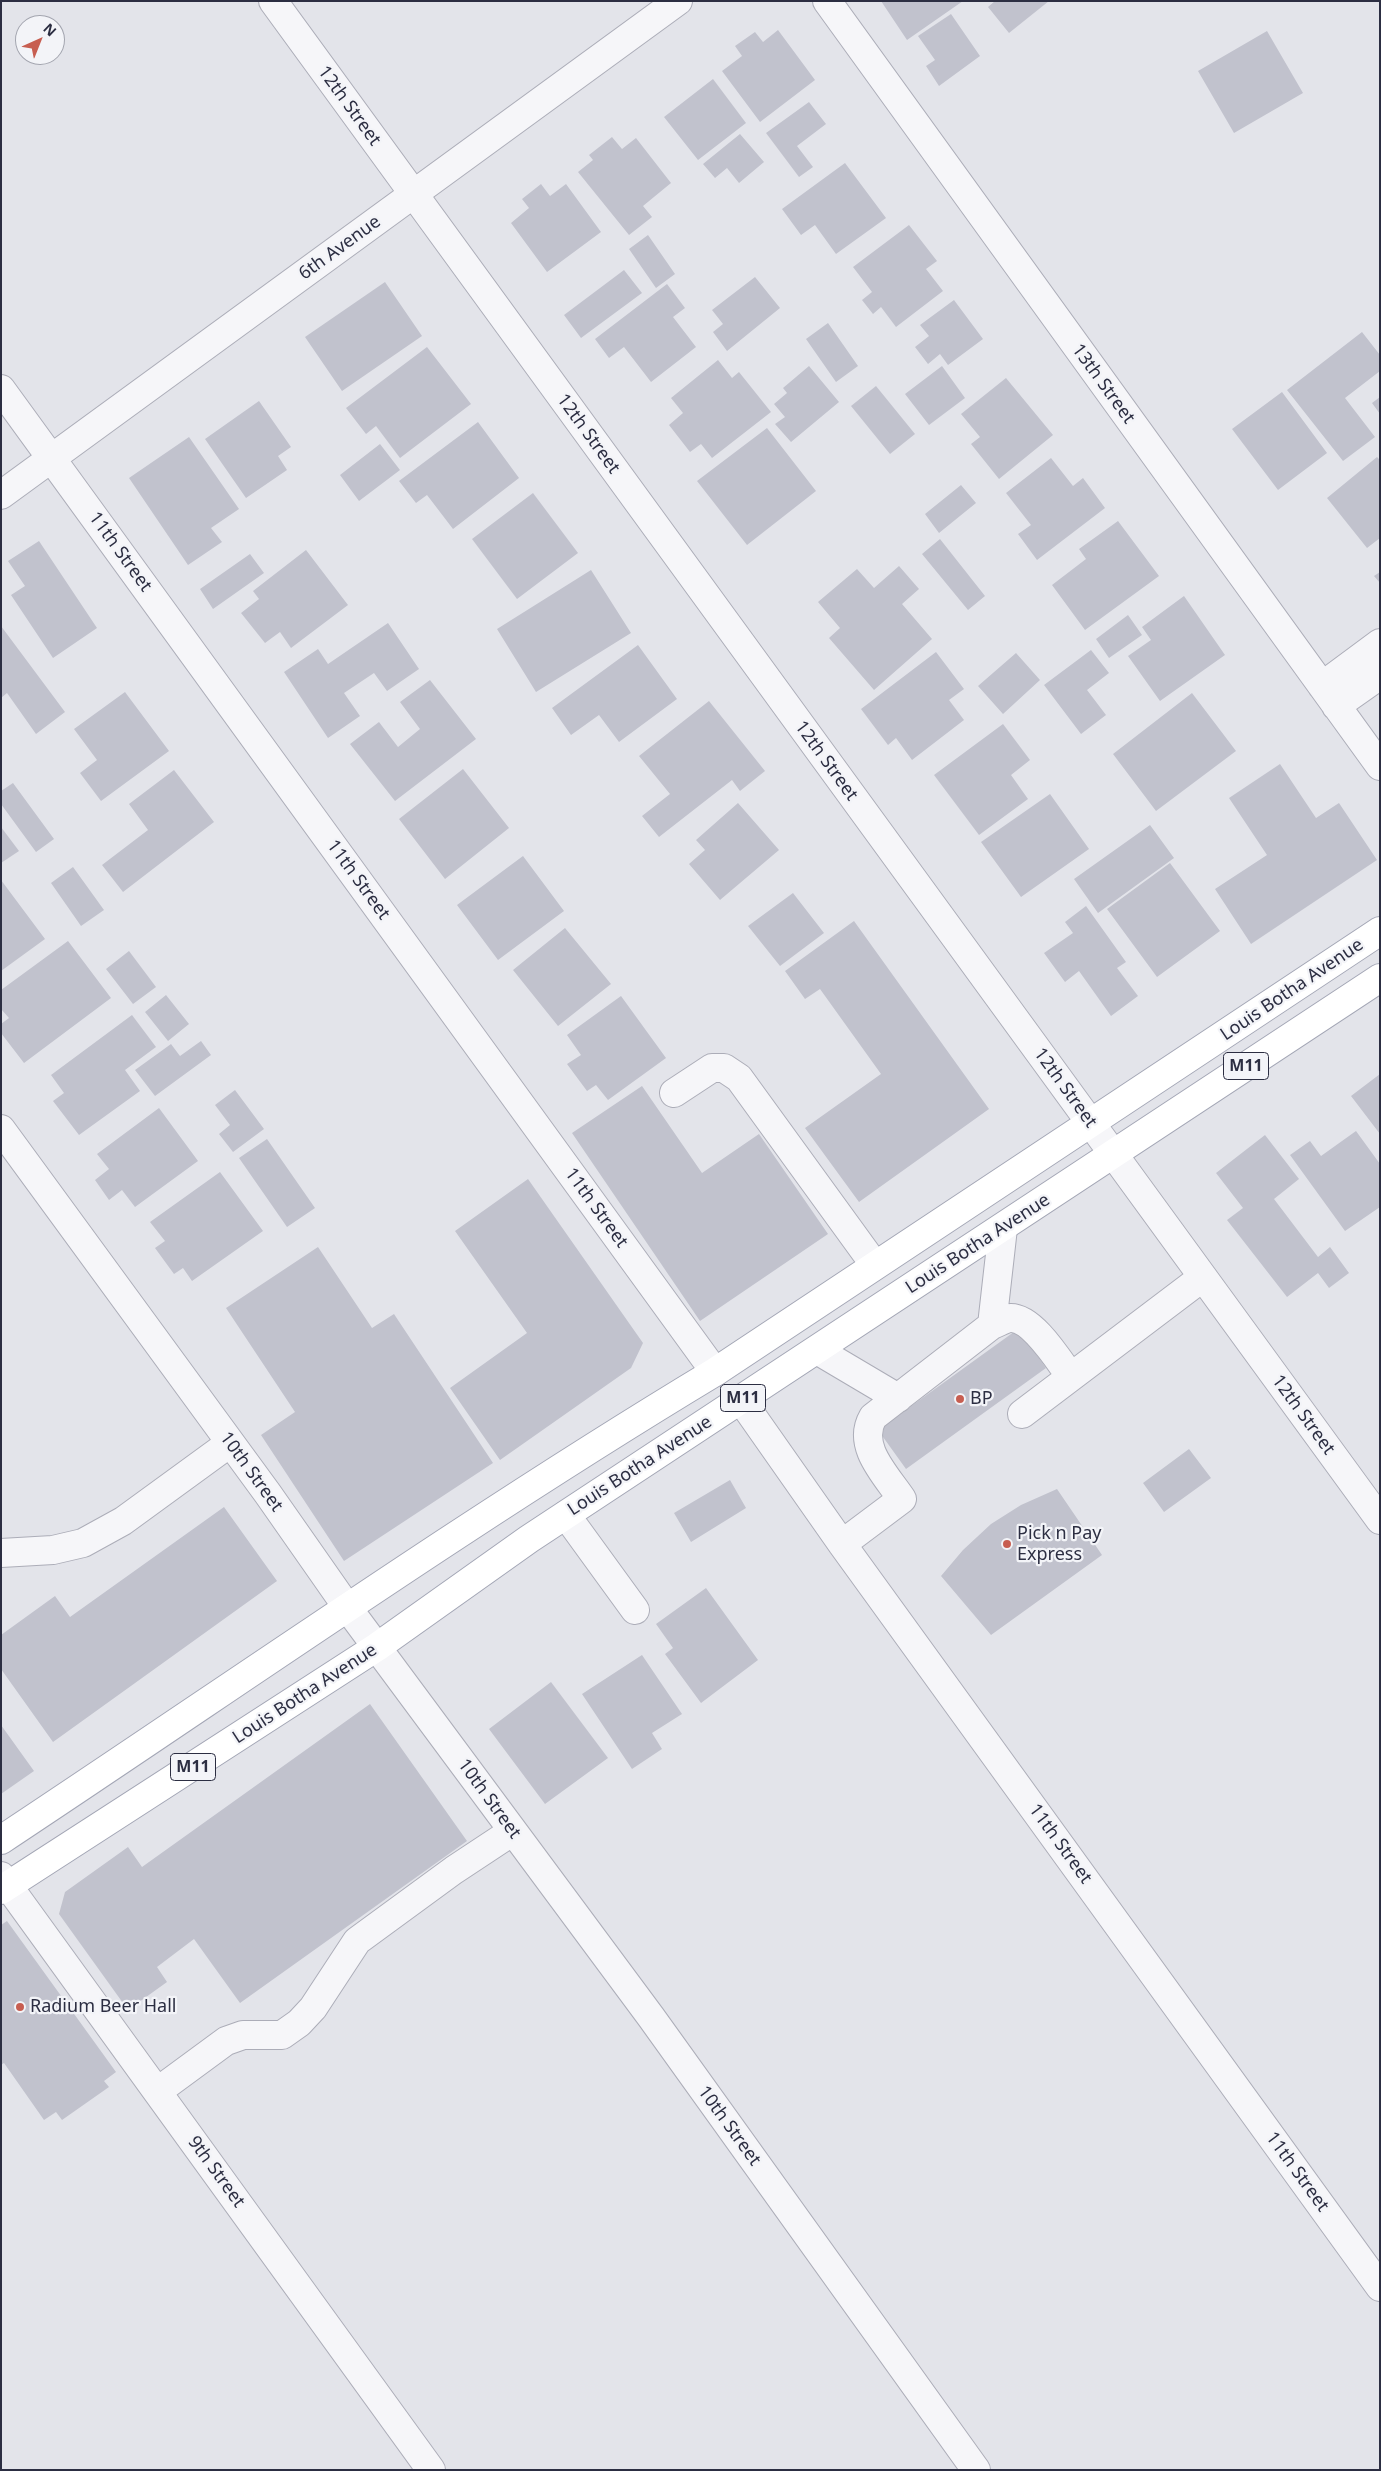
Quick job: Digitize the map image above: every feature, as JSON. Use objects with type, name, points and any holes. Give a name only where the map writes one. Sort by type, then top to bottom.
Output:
[{"type":"main road","name":"Louis Botha Avenue","points":[[1,1840],[347,1608],[627,1424],[714,1372],[874,1264],[1380,931]]},
{"type":"main road","name":"Louis Botha Avenue","points":[[4,1884],[377,1647],[566,1515],[1380,978]]},
{"type":"street","name":"12th Street","points":[[273,1],[1380,1520]]},
{"type":"street","name":"6th Avenue","points":[[1,495],[678,1]]},
{"type":"street","name":"13th Street","points":[[827,1],[1380,766]]},
{"type":"street","name":"11th Street","points":[[1,389],[714,1372]]},
{"type":"street","points":[[1329,696],[1380,643]]},
{"type":"street","points":[[1329,696],[1380,675]]},
{"type":"street","points":[[674,1093],[712,1068],[724,1068],[739,1078],[874,1264]]},
{"type":"street","name":"10th Street","points":[[1,1129],[230,1443],[347,1608],[656,2025],[976,2470]]},
{"type":"street","points":[[992,1325],[1003,1228]]},
{"type":"street","points":[[1022,1414],[1202,1277]]},
{"type":"street","points":[[842,1544],[902,1499],[873,1457],[866,1439],[867,1426],[873,1416],[992,1325],[1010,1318],[1023,1322],[1036,1332],[1071,1377]]},
{"type":"street","points":[[816,1350],[898,1398]]},
{"type":"street","name":"11th Street","points":[[741,1400],[842,1544],[1380,2287]]},
{"type":"street","points":[[1,1553],[52,1550],[83,1543],[123,1521],[230,1443]]},
{"type":"street","points":[[566,1515],[635,1610]]},
{"type":"street","points":[[158,2091],[226,2041],[243,2034],[282,2035],[299,2023],[313,2008],[357,1941],[454,1870],[513,1831]]},
{"type":"street","name":"9th Street","points":[[4,1884],[158,2091],[431,2470]]},
{"type":"building","points":[[881,1],[963,1],[907,40]]},
{"type":"building","points":[[995,1],[1049,1],[1009,33],[988,7]]},
{"type":"building","points":[[951,14],[980,56],[939,86],[926,66],[935,60],[918,36]]},
{"type":"building","points":[[778,30],[815,80],[760,122],[722,71],[742,56],[735,46],[755,32],[763,42]]},
{"type":"building","points":[[1267,31],[1303,93],[1234,133],[1198,71]]},
{"type":"building","points":[[713,79],[746,123],[698,160],[664,117]]},
{"type":"building","points":[[809,102],[826,124],[797,146],[813,167],[799,177],[766,133]]},
{"type":"building","points":[[740,134],[764,162],[739,183],[727,168],[715,178],[703,164]]},
{"type":"building","points":[[612,137],[622,149],[636,138],[671,183],[643,206],[652,217],[629,235],[578,172],[593,160],[589,155]]},
{"type":"building","points":[[845,163],[886,218],[836,254],[815,225],[801,235],[782,209]]},
{"type":"building","points":[[541,184],[550,196],[566,184],[601,232],[547,272],[511,223],[529,208],[522,199]]},
{"type":"building","points":[[909,225],[937,261],[926,269],[943,291],[896,327],[881,307],[873,314],[862,300],[872,292],[853,267]]},
{"type":"building","points":[[648,235],[675,274],[656,288],[629,249]]},
{"type":"building","points":[[624,270],[642,293],[581,338],[564,315]]},
{"type":"building","points":[[755,277],[780,308],[727,351],[713,332],[723,324],[712,310]]},
{"type":"building","points":[[385,282],[422,336],[342,391],[305,337]]},
{"type":"building","points":[[667,284],[685,308],[673,317],[696,347],[651,382],[624,347],[609,358],[595,339]]},
{"type":"building","points":[[954,300],[983,339],[948,365],[940,354],[928,364],[915,347],[929,336],[920,325]]},
{"type":"building","points":[[828,323],[858,366],[836,382],[806,339]]},
{"type":"building","points":[[1362,332],[1380,355],[1380,371],[1345,398],[1375,437],[1343,461],[1287,390]]},
{"type":"building","points":[[427,347],[471,404],[400,458],[376,426],[366,434],[346,408]]},
{"type":"building","points":[[718,360],[732,378],[739,372],[771,412],[712,458],[701,444],[690,452],[669,425],[683,413],[671,398]]},
{"type":"building","points":[[809,366],[839,402],[791,442],[775,424],[785,417],[774,404],[787,393],[783,388]]},
{"type":"building","points":[[942,366],[965,398],[929,425],[905,394]]},
{"type":"building","points":[[1006,378],[1053,435],[999,479],[971,444],[980,437],[961,414]]},
{"type":"building","points":[[876,386],[915,434],[890,454],[851,406]]},
{"type":"building","points":[[1282,392],[1327,453],[1278,490],[1232,429]]},
{"type":"building","points":[[1380,397],[1380,414],[1372,403]]},
{"type":"building","points":[[259,401],[291,447],[278,456],[287,470],[246,498],[205,439]]},
{"type":"building","points":[[478,422],[519,478],[453,529],[427,495],[416,503],[399,481]]},
{"type":"building","points":[[767,428],[816,491],[747,545],[697,481]]},
{"type":"building","points":[[189,437],[239,509],[211,528],[222,542],[188,565],[129,478]]},
{"type":"building","points":[[380,444],[400,470],[359,501],[340,475]]},
{"type":"building","points":[[1377,457],[1380,460],[1380,538],[1367,548],[1327,498]]},
{"type":"building","points":[[1051,458],[1073,486],[1083,478],[1105,508],[1037,560],[1018,534],[1031,525],[1006,493]]},
{"type":"building","points":[[961,485],[976,503],[939,533],[925,514]]},
{"type":"building","points":[[533,493],[578,553],[517,599],[472,539]]},
{"type":"building","points":[[1118,521],[1159,576],[1085,630],[1052,585],[1086,559],[1079,549]]},
{"type":"building","points":[[940,539],[985,596],[968,610],[922,554]]},
{"type":"building","points":[[39,541],[97,628],[53,658],[11,595],[25,586],[8,561]]},
{"type":"building","points":[[306,550],[348,605],[291,648],[280,632],[265,643],[241,613],[259,599],[253,591]]},
{"type":"building","points":[[250,554],[264,573],[213,609],[200,589]]},
{"type":"building","points":[[899,566],[919,589],[902,604],[932,639],[874,690],[829,638],[840,628],[818,602],[857,569],[874,588]]},
{"type":"building","points":[[591,570],[631,633],[536,692],[497,629]]},
{"type":"building","points":[[1380,572],[1380,583],[1374,576]]},
{"type":"building","points":[[1184,596],[1225,655],[1160,701],[1128,656],[1151,640],[1142,627]]},
{"type":"building","points":[[1128,615],[1142,635],[1109,658],[1096,639]]},
{"type":"building","points":[[388,623],[419,669],[387,691],[374,673],[344,693],[360,716],[328,738],[284,672],[318,649],[328,664]]},
{"type":"building","points":[[1,626],[65,712],[36,734],[7,693],[1,698]]},
{"type":"building","points":[[638,645],[677,699],[619,742],[599,715],[571,735],[552,708]]},
{"type":"building","points":[[1091,650],[1109,673],[1087,690],[1106,715],[1081,734],[1044,685]]},
{"type":"building","points":[[936,652],[964,689],[949,700],[964,720],[912,760],[896,738],[888,745],[861,709]]},
{"type":"building","points":[[1016,653],[1040,680],[1003,714],[978,686]]},
{"type":"building","points":[[430,680],[476,739],[395,801],[350,744],[379,722],[398,747],[420,729],[400,702]]},
{"type":"building","points":[[125,692],[169,751],[101,801],[80,773],[97,760],[74,729]]},
{"type":"building","points":[[1192,693],[1236,751],[1156,811],[1113,754]]},
{"type":"building","points":[[709,701],[765,771],[740,791],[732,780],[659,837],[642,816],[670,794],[639,756]]},
{"type":"building","points":[[1003,724],[1030,760],[1011,775],[1028,799],[979,835],[934,775]]},
{"type":"building","points":[[1280,764],[1316,818],[1339,803],[1377,860],[1251,944],[1215,889],[1267,855],[1229,798]]},
{"type":"building","points":[[463,769],[509,828],[445,879],[399,819]]},
{"type":"building","points":[[174,770],[214,822],[123,892],[102,865],[148,830],[129,804]]},
{"type":"building","points":[[13,783],[54,839],[36,852],[1,804],[1,791]]},
{"type":"building","points":[[1050,794],[1089,849],[1021,897],[981,842]]},
{"type":"building","points":[[738,803],[779,850],[720,900],[689,864],[705,850],[696,840]]},
{"type":"building","points":[[1150,825],[1174,858],[1098,913],[1074,879]]},
{"type":"building","points":[[1,827],[19,851],[1,863]]},
{"type":"building","points":[[523,856],[564,911],[498,960],[457,905]]},
{"type":"building","points":[[1170,863],[1220,931],[1157,977],[1107,909]]},
{"type":"building","points":[[73,867],[104,910],[81,926],[51,883]]},
{"type":"building","points":[[1,880],[45,939],[1,971]]},
{"type":"building","points":[[793,893],[824,933],[780,966],[748,926]]},
{"type":"building","points":[[1086,906],[1126,962],[1117,968],[1138,996],[1111,1016],[1079,971],[1065,982],[1044,953],[1073,933],[1065,922]]},
{"type":"building","points":[[854,921],[989,1109],[859,1202],[805,1128],[881,1074],[820,989],[805,999],[785,971]]},
{"type":"building","points":[[565,928],[611,984],[558,1026],[513,970]]},
{"type":"building","points":[[68,941],[111,998],[24,1063],[1,1033],[1,1024],[9,1018],[1,1009],[1,990]]},
{"type":"building","points":[[129,951],[156,987],[133,1004],[106,969]]},
{"type":"building","points":[[166,995],[189,1024],[168,1041],[145,1012]]},
{"type":"building","points":[[621,996],[666,1058],[608,1100],[596,1085],[587,1091],[567,1064],[581,1055],[567,1035]]},
{"type":"building","points":[[132,1015],[156,1047],[125,1070],[140,1091],[79,1135],[53,1101],[64,1093],[51,1075]]},
{"type":"building","points":[[201,1041],[211,1055],[155,1096],[135,1070],[171,1044],[180,1056]]},
{"type":"building","points":[[1380,1074],[1380,1134],[1351,1096]]},
{"type":"building","points":[[642,1086],[702,1173],[759,1134],[828,1234],[700,1321],[572,1133]]},
{"type":"building","points":[[235,1090],[264,1129],[233,1152],[219,1134],[230,1125],[215,1105]]},
{"type":"building","points":[[159,1108],[198,1161],[135,1207],[122,1190],[109,1200],[95,1180],[109,1169],[97,1154]]},
{"type":"building","points":[[1356,1131],[1380,1164],[1380,1207],[1345,1231],[1290,1155],[1310,1141],[1321,1156]]},
{"type":"building","points":[[1265,1135],[1299,1179],[1274,1199],[1318,1257],[1330,1247],[1349,1273],[1329,1288],[1318,1273],[1287,1297],[1227,1220],[1243,1208],[1216,1173]]},
{"type":"building","points":[[267,1139],[315,1208],[287,1227],[239,1158]]},
{"type":"building","points":[[220,1172],[263,1231],[192,1281],[183,1268],[174,1274],[155,1248],[165,1241],[150,1222]]},
{"type":"building","points":[[528,1179],[643,1343],[631,1368],[500,1460],[450,1388],[527,1333],[455,1231]]},
{"type":"building","points":[[318,1247],[372,1328],[394,1314],[493,1463],[344,1561],[261,1435],[295,1412],[226,1308]]},
{"type":"building","points":[[1018,1329],[1046,1368],[906,1469],[878,1430]]},
{"type":"building","points":[[1189,1449],[1211,1478],[1164,1512],[1143,1483]]},
{"type":"building","points":[[730,1480],[746,1508],[691,1542],[674,1513]]},
{"type":"building","points":[[1057,1489],[1102,1555],[991,1635],[941,1576],[963,1550],[991,1524],[1021,1505]]},
{"type":"building","points":[[224,1507],[277,1581],[53,1742],[1,1669],[1,1635],[55,1596],[70,1617]]},
{"type":"building","points":[[706,1588],[758,1660],[701,1703],[665,1654],[673,1648],[656,1624]]},
{"type":"building","points":[[642,1655],[682,1714],[652,1733],[662,1749],[632,1769],[582,1694]]},
{"type":"building","points":[[551,1682],[608,1758],[545,1804],[489,1729]]},
{"type":"building","points":[[370,1704],[467,1841],[240,2003],[194,1939],[157,1967],[167,1982],[128,2010],[59,1914],[65,1892],[128,1847],[142,1867]]},
{"type":"building","points":[[1,1725],[34,1771],[1,1794]]},
{"type":"building","points":[[7,1921],[116,2072],[104,2081],[109,2087],[62,2120],[56,2112],[44,2120],[4,2063],[1,2065],[1,1925]]},
{"type":"place","name":"BP","points":[[960,1399]]},
{"type":"place","name":"Pick n Pay Express","points":[[1007,1544]]},
{"type":"place","name":"Radium Beer Hall","points":[[20,2007]]}]
